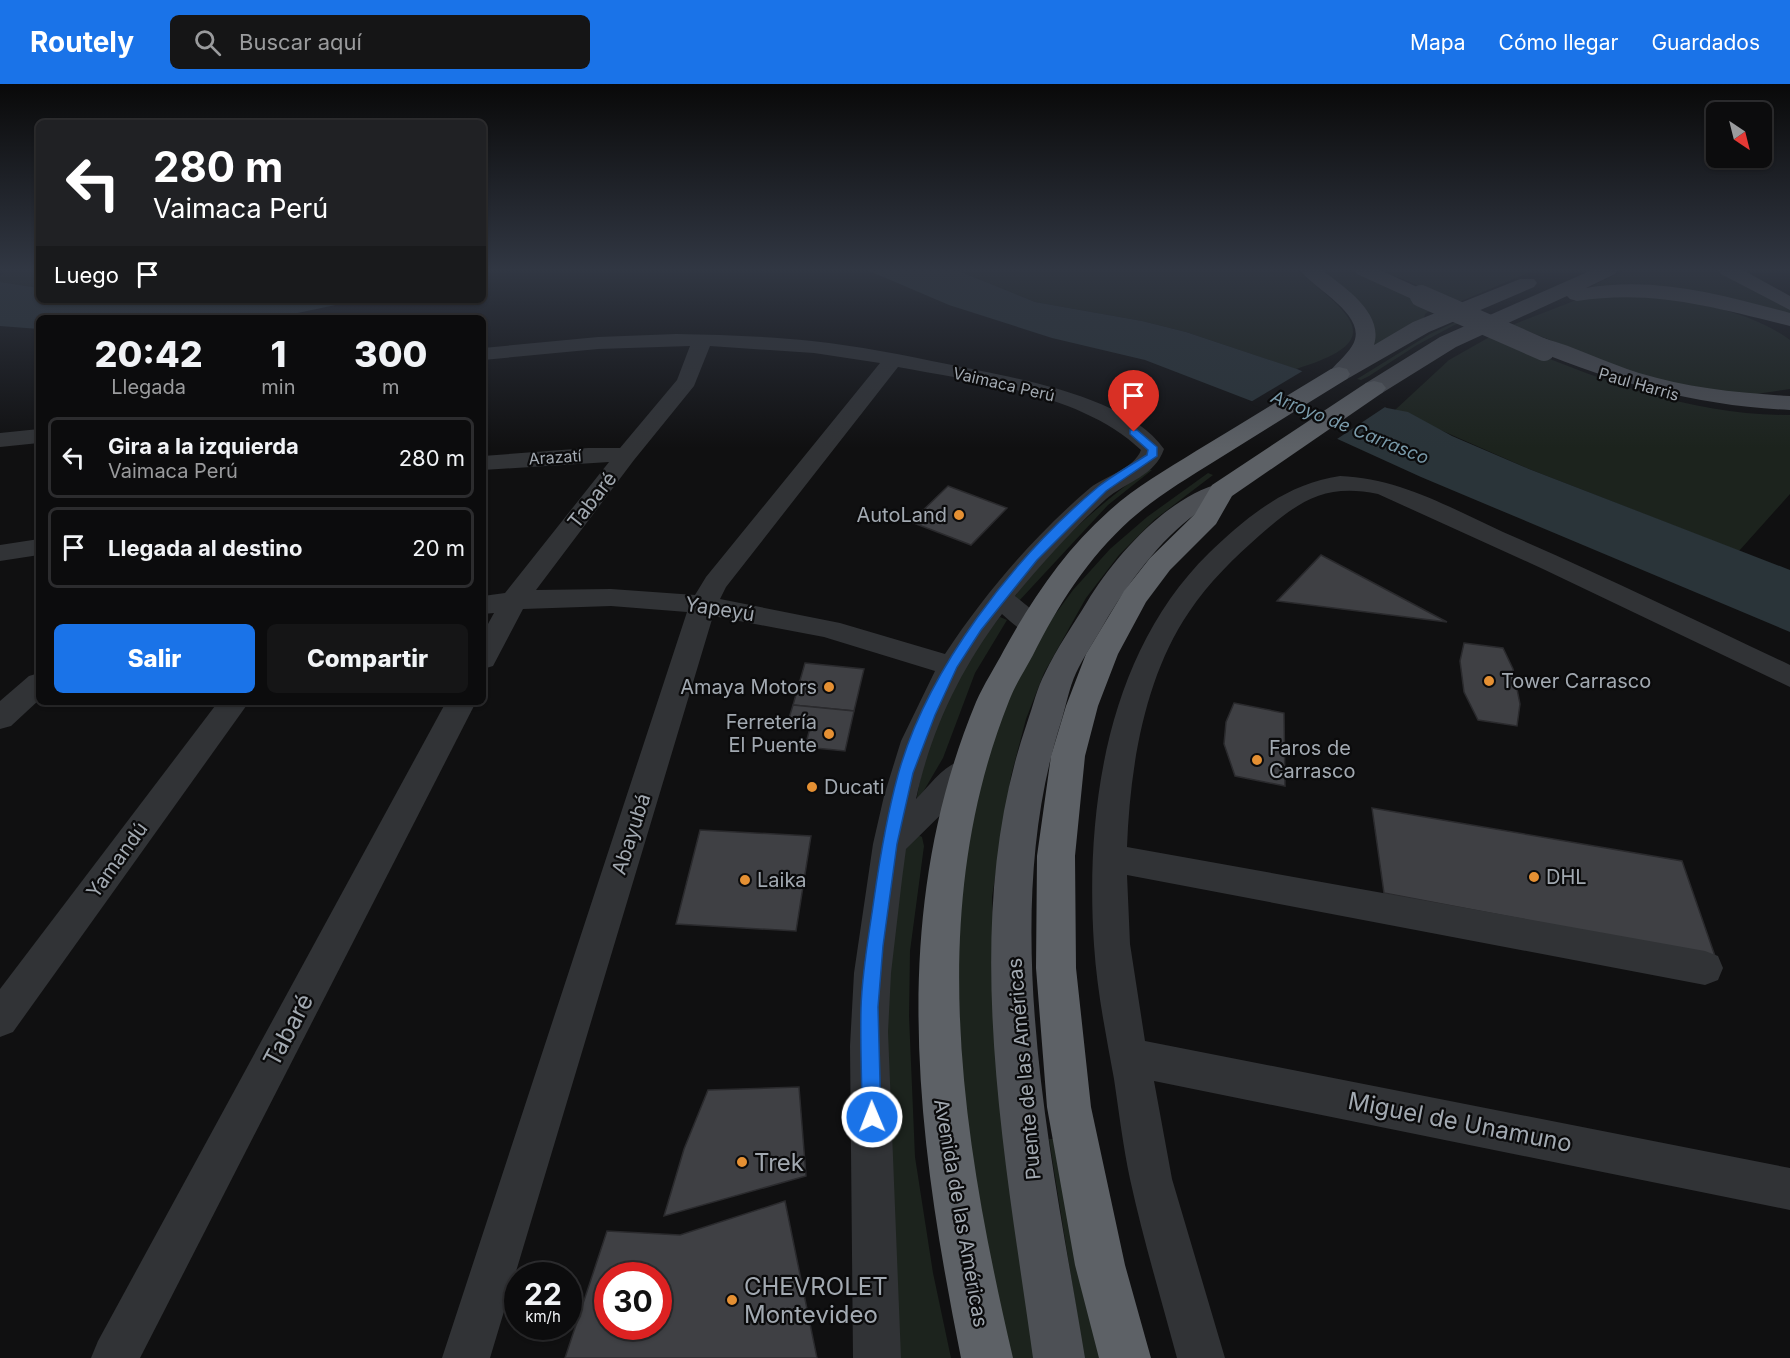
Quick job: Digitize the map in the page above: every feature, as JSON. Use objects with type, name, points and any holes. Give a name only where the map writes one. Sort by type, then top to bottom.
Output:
[{"type":"highway","name":"Avenida de las Américas","points":[[986,1358],[963,1248],[949,1165],[939,1086],[936,1010],[939,937],[951,832],[966,770],[1000,683],[1032,625],[1053,593],[1118,517],[1173,477],[1340,374]]},
{"type":"highway","points":[[1125,1358],[1100,1265],[1068,1107],[1056,968],[1056,856],[1068,756],[1082,706],[1106,645],[1134,598],[1160,564],[1206,518],[1221,491],[1374,388]]},
{"type":"main road","points":[[1340,374],[1347,362],[1364,346],[1366,329]]},
{"type":"main road","points":[[1340,374],[1417,329]]},
{"type":"main road","points":[[1374,388],[1448,342],[1475,329]]},
{"type":"main road","name":"Paul Harris","points":[[1501,329],[1621,380],[1665,393],[1718,403],[1790,409]]},
{"type":"main road","name":"Paul Harris","points":[[1543,348],[1612,372],[1695,395],[1790,404]]},
{"type":"main road","points":[[1754,402],[1790,393]]},
{"type":"main road","name":"Puente de las Américas","points":[[1059,1358],[1023,1109],[1012,989],[1012,917],[1019,826],[1034,752],[1059,675],[1077,639],[1120,575],[1148,544],[1189,506],[1221,491]]},
{"type":"street","name":"Vaimaca Perú","points":[[486,354],[581,344],[701,342],[791,345],[893,360],[1013,384],[1096,410],[1145,439],[1153,449],[1152,456],[1103,489],[1033,557],[1000,598]]},
{"type":"street","name":"Tabaré","points":[[486,653],[514,600],[687,382],[699,354],[701,342]]},
{"type":"street","name":"Abayubá","points":[[466,1358],[703,605],[716,584],[893,360]]},
{"type":"street","points":[[4,443],[36,437]]},
{"type":"street","name":"Arazatí","points":[[486,463],[567,456],[626,456]]},
{"type":"street","points":[[1201,1358],[1151,1178],[1118,998],[1112,944],[1112,858],[1116,794],[1123,751],[1137,693],[1155,648],[1198,583],[1227,550],[1294,495],[1312,487],[1352,482],[1385,489],[1552,563],[1790,676]]},
{"type":"street","points":[[0,553],[36,547]]},
{"type":"street","points":[[877,1358],[870,1007],[875,946],[890,844],[906,773],[928,715],[951,666],[1000,598],[1032,625]]},
{"type":"street","name":"Yapeyú","points":[[486,604],[514,600],[631,599],[703,605],[824,627],[951,666]]},
{"type":"street","points":[[3,711],[36,684]]},
{"type":"street","points":[[3,711],[36,703]]},
{"type":"street","name":"Yamandú","points":[[0,1019],[232,705]]},
{"type":"street","name":"Tabaré","points":[[115,1358],[458,705]]},
{"type":"street","points":[[890,844],[966,770]]},
{"type":"street","points":[[1112,858],[1705,968]]},
{"type":"street","name":"Miguel de Unamuno","points":[[1129,1057],[1790,1189]]},
{"type":"shaded area","points":[[1176,329],[1352,329],[1352,337],[1344,347],[1326,358],[1296,369]]},
{"type":"shaded area","points":[[1362,329],[1403,329],[1374,345]]},
{"type":"shaded area","points":[[1446,329],[1369,376],[1361,380],[1357,379],[1430,334]]},
{"type":"shaded area","points":[[1523,329],[1773,329],[1790,340],[1790,389],[1750,395],[1660,383]]},
{"type":"shaded area","points":[[1493,335],[1601,378],[1675,400],[1712,408],[1790,415],[1790,494],[1739,551],[1529,469],[1395,410],[1449,360]]},
{"type":"shaded area","points":[[1147,470],[1152,470],[1108,505],[1018,602],[1015,596],[1045,559],[1092,513]]},
{"type":"shaded area","points":[[1208,473],[1213,475],[1154,520],[1119,555],[1086,598],[1044,673],[1026,719],[1011,776],[992,897],[997,1041],[1036,1358],[1010,1358],[965,1130],[955,919],[983,763],[1013,686],[1040,635],[1073,590],[1110,549],[1147,517]]},
{"type":"shaded area","points":[[1000,617],[1007,620],[975,673],[943,758],[916,804],[927,754],[945,705],[970,659]]},
{"type":"shaded area","points":[[918,835],[922,837],[924,846],[910,951],[909,1016],[915,1157],[933,1273],[951,1358],[898,1358],[886,1008],[904,851]]},
{"type":"shaded area","points":[[1049,1139],[1055,1139],[1103,1358],[1084,1358]]},
{"type":"water","name":"Arroyo de Carrasco","points":[[1025,329],[1176,329],[1297,369],[1387,408],[1408,412],[1452,436],[1529,469],[1790,570],[1790,632],[1421,477],[1267,407],[1145,360]]},
{"type":"pier","points":[[1306,369],[1388,405],[1334,441],[1249,403]]},
{"type":"building","name":"AutoLand","points":[[948,486],[1007,508],[971,545],[911,522]]},
{"type":"building","points":[[1321,555],[1447,622],[1277,601]]},
{"type":"building","name":"Tower Carrasco","points":[[1464,643],[1503,648],[1513,669],[1520,704],[1517,726],[1478,720],[1464,692],[1460,661]]},
{"type":"building","name":"Amaya Motors","points":[[805,663],[864,669],[854,711],[793,705]]},
{"type":"building","name":"Faros de Carrasco","points":[[1234,703],[1284,713],[1285,786],[1235,776],[1224,744],[1226,722]]},
{"type":"building","name":"Ferretería El Puente","points":[[793,705],[854,711],[845,751],[805,747],[812,720],[789,718]]},
{"type":"building","name":"DHL","points":[[1372,808],[1682,861],[1715,956],[1384,893]]},
{"type":"building","name":"Laika","points":[[700,830],[811,836],[796,931],[676,924]]},
{"type":"building","name":"Trek","points":[[799,1087],[806,1176],[664,1216],[684,1149],[708,1090]]},
{"type":"building","name":"CHEVROLET Montevideo","points":[[785,1201],[817,1358],[565,1358],[571,1340],[582,1340],[582,1307],[594,1270],[594,1340],[672,1340],[672,1262],[597,1262],[607,1231],[680,1235]]},
{"type":"place","name":"AutoLand","points":[[959,515]]},
{"type":"place","name":"Tower Carrasco","points":[[1489,681]]},
{"type":"place","name":"Amaya Motors","points":[[829,687]]},
{"type":"place","name":"Ferretería El Puente","points":[[829,734]]},
{"type":"place","name":"Faros de Carrasco","points":[[1257,760]]},
{"type":"place","name":"Ducati","points":[[812,787]]},
{"type":"place","name":"DHL","points":[[1534,877]]},
{"type":"place","name":"Laika","points":[[745,880]]},
{"type":"place","name":"Trek","points":[[742,1162]]},
{"type":"place","name":"CHEVROLET Montevideo","points":[[732,1300]]},
{"type":"route","points":[[872,1117],[870,1007],[875,946],[890,844],[906,773],[928,715],[951,666],[977,627],[1033,557],[1103,489],[1152,456],[1153,449],[1145,439],[1134,432]]}]
